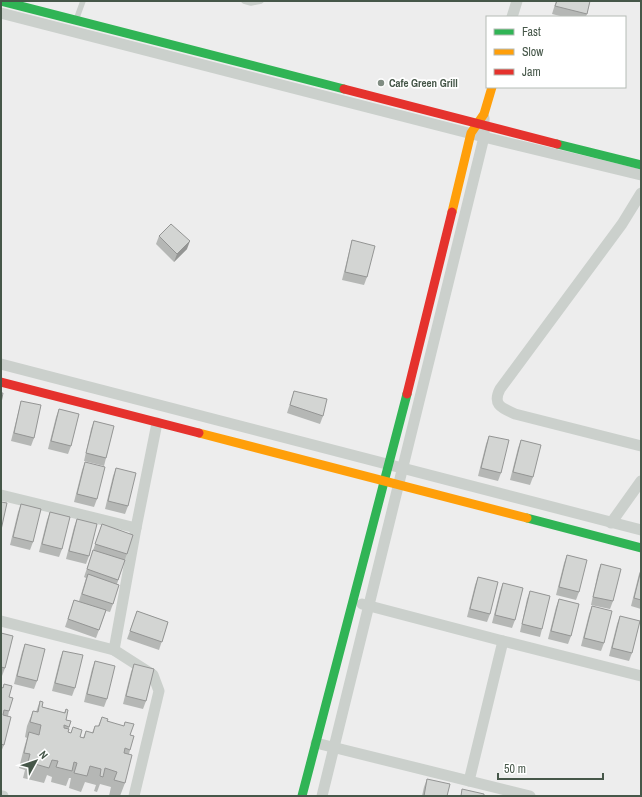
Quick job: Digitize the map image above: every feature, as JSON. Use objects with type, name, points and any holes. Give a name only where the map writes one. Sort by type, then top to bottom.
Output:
[{"type":"street","points":[[1,1],[482,120],[639,161]]},
{"type":"street","points":[[512,16],[517,1]]},
{"type":"street","points":[[1,13],[641,175]]},
{"type":"street","points":[[302,796],[384,482],[471,133],[482,120],[492,88]]},
{"type":"street","points":[[322,796],[484,136],[482,120]]},
{"type":"street","points":[[641,193],[622,224],[496,396],[498,403],[502,408],[515,414],[641,446]]},
{"type":"street","points":[[1,364],[641,530]]},
{"type":"street","points":[[1,382],[641,548]]},
{"type":"street","points":[[114,650],[157,423]]},
{"type":"street","points":[[226,441],[231,424]]},
{"type":"street","points":[[611,523],[641,481]]},
{"type":"street","points":[[1,495],[136,528]]},
{"type":"street","points":[[353,602],[641,676]]},
{"type":"street","points":[[1,621],[114,650],[153,675],[159,691],[134,796]]},
{"type":"street","points":[[469,781],[503,641]]},
{"type":"street","points":[[316,743],[530,796]]},
{"type":"lane","points":[[73,32],[83,1]]},
{"type":"lane","points":[[244,1],[251,3],[261,1]]},
{"type":"building","points":[[557,1],[590,1],[587,14],[555,6]]},
{"type":"building","points":[[171,224],[190,241],[177,254],[159,236]]},
{"type":"building","points":[[352,240],[375,246],[367,277],[345,272]]},
{"type":"building","points":[[294,391],[327,399],[323,416],[290,405]]},
{"type":"building","points":[[21,401],[41,405],[34,438],[14,433]]},
{"type":"building","points":[[59,409],[79,414],[71,446],[51,441]]},
{"type":"building","points":[[94,421],[114,426],[106,458],[86,453]]},
{"type":"building","points":[[489,436],[509,440],[501,473],[481,468]]},
{"type":"building","points":[[521,440],[541,445],[533,477],[513,472]]},
{"type":"building","points":[[85,462],[105,467],[97,499],[77,494]]},
{"type":"building","points":[[116,468],[136,473],[128,506],[108,501]]},
{"type":"building","points":[[1,502],[7,503],[1,530]]},
{"type":"building","points":[[21,504],[41,509],[33,542],[13,537]]},
{"type":"building","points":[[50,512],[70,517],[62,549],[42,544]]},
{"type":"building","points":[[77,519],[97,524],[89,556],[69,551]]},
{"type":"building","points":[[102,524],[133,535],[127,554],[95,544]]},
{"type":"building","points":[[93,550],[125,560],[118,580],[87,569]]},
{"type":"building","points":[[567,555],[587,560],[579,592],[559,587]]},
{"type":"building","points":[[601,564],[621,569],[613,601],[593,597]]},
{"type":"building","points":[[641,570],[641,600],[634,598]]},
{"type":"building","points":[[88,574],[119,585],[113,604],[82,594]]},
{"type":"building","points":[[478,577],[498,582],[490,614],[470,609]]},
{"type":"building","points":[[503,583],[523,588],[515,620],[495,615]]},
{"type":"building","points":[[530,591],[550,596],[542,629],[522,624]]},
{"type":"building","points":[[559,599],[579,604],[571,636],[551,631]]},
{"type":"building","points":[[74,600],[106,610],[99,630],[68,619]]},
{"type":"building","points":[[592,606],[612,611],[604,643],[584,638]]},
{"type":"building","points":[[137,611],[168,622],[162,642],[130,631]]},
{"type":"building","points":[[620,616],[640,621],[632,653],[612,648]]},
{"type":"building","points":[[1,633],[13,636],[5,668],[1,667]]},
{"type":"building","points":[[25,644],[45,649],[37,681],[17,676]]},
{"type":"building","points":[[63,651],[83,655],[75,688],[55,683]]},
{"type":"building","points":[[95,661],[115,666],[107,699],[87,694]]},
{"type":"building","points":[[134,664],[154,669],[146,701],[126,696]]},
{"type":"building","points":[[4,684],[12,686],[9,697],[13,698],[9,711],[4,710],[3,715],[11,717],[4,745],[1,744],[1,687],[3,688]]},
{"type":"building","points":[[40,701],[43,702],[42,707],[65,713],[66,709],[68,710],[66,720],[71,721],[69,727],[64,725],[64,728],[69,729],[68,732],[71,733],[73,727],[82,730],[80,737],[84,738],[86,731],[93,733],[95,726],[99,726],[102,717],[108,719],[107,721],[124,726],[125,722],[134,724],[130,735],[134,736],[130,750],[125,748],[124,753],[132,755],[125,783],[114,780],[117,772],[105,768],[103,777],[100,776],[101,769],[90,766],[87,776],[74,773],[77,763],[74,762],[72,771],[56,767],[58,761],[52,760],[49,768],[28,762],[30,754],[24,753],[29,732],[39,735],[41,725],[30,722],[33,711],[38,712]]},
{"type":"building","points":[[427,779],[450,784],[447,796],[424,796]]},
{"type":"building","points":[[462,789],[484,794],[484,796],[461,796]]},
{"type":"traffic: fast","points":[[1,1],[344,89]]},
{"type":"traffic: fast","points":[[557,144],[641,165]]},
{"type":"traffic: fast","points":[[302,796],[407,394]]},
{"type":"traffic: fast","points":[[527,518],[641,548]]},
{"type":"traffic: slow","points":[[452,212],[471,133],[484,114],[492,88]]},
{"type":"traffic: slow","points":[[199,433],[527,518]]},
{"type":"traffic: jam","points":[[344,89],[557,144]]},
{"type":"traffic: jam","points":[[407,394],[452,212]]},
{"type":"traffic: jam","points":[[1,382],[199,433]]},
{"type":"place","name":"Cafe Green Grill","points":[[381,83]]}]
